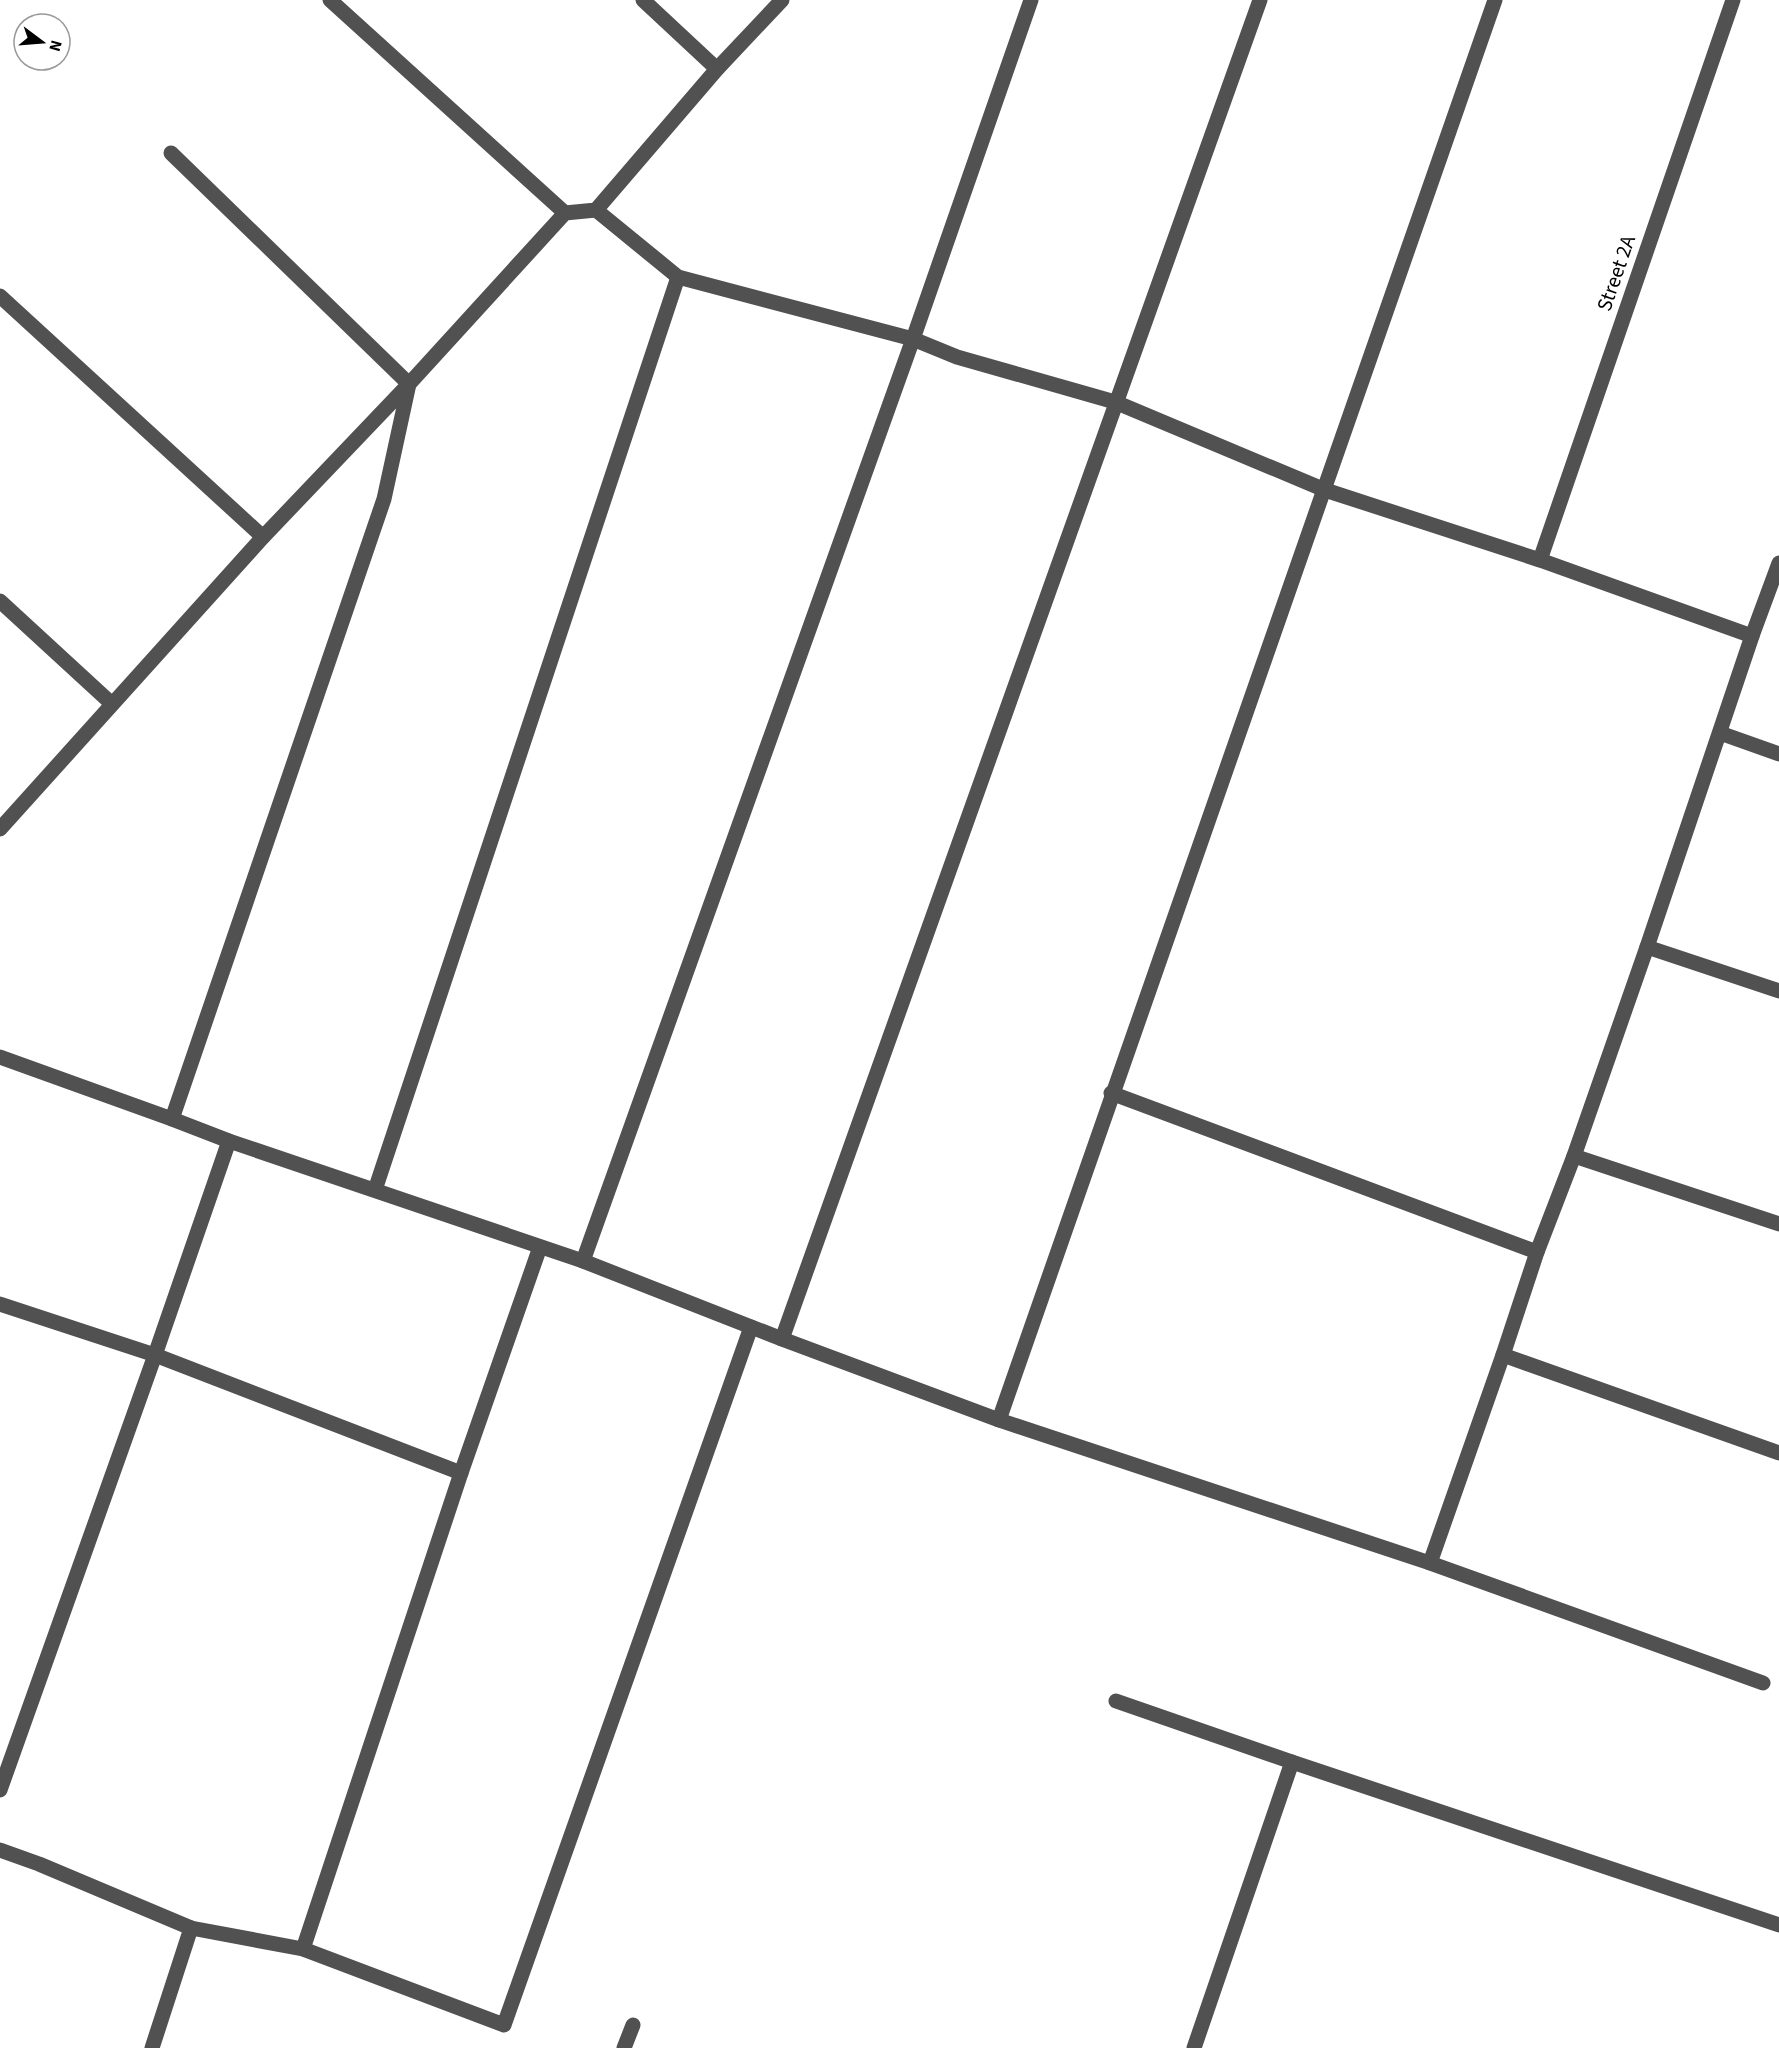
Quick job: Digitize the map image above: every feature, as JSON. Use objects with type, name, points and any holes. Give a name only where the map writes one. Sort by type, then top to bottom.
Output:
[{"type":"street","points":[[330,0],[566,213]]},
{"type":"street","points":[[643,0],[717,69]]},
{"type":"street","points":[[0,829],[263,537],[409,384],[566,213],[596,210],[717,69],[782,0]]},
{"type":"street","points":[[583,1261],[913,339],[1031,0]]},
{"type":"street","points":[[782,1339],[1260,0]]},
{"type":"street","points":[[999,1420],[1111,1093],[1495,0]]},
{"type":"street","name":"Street 2A","points":[[1540,560],[1733,0]]},
{"type":"street","points":[[171,153],[409,384]]},
{"type":"street","points":[[596,210],[678,276],[913,339],[957,357],[1115,402],[1324,490],[1540,560],[1752,636]]},
{"type":"street","points":[[375,1190],[678,276]]},
{"type":"street","points":[[0,296],[263,537]]},
{"type":"street","points":[[172,1119],[384,500],[409,384]]},
{"type":"street","points":[[1430,1563],[1537,1252],[1574,1156],[1647,947],[1752,636],[1779,563]]},
{"type":"street","points":[[0,601],[112,704]]},
{"type":"street","points":[[1720,733],[1779,754]]},
{"type":"street","points":[[1647,947],[1779,991]]},
{"type":"street","points":[[0,1057],[229,1141],[583,1261],[782,1339],[999,1420],[1430,1563],[1763,1683]]},
{"type":"street","points":[[1111,1093],[1537,1252]]},
{"type":"street","points":[[0,1790],[229,1141]]},
{"type":"street","points":[[1574,1156],[1779,1224]]},
{"type":"street","points":[[303,1949],[461,1473],[540,1247]]},
{"type":"street","points":[[0,1304],[155,1355],[461,1473]]},
{"type":"street","points":[[0,1850],[191,1928],[303,1949],[504,2025],[751,1327]]},
{"type":"street","points":[[1503,1355],[1779,1453]]},
{"type":"street","points":[[1116,1701],[1779,1925]]},
{"type":"street","points":[[1194,2048],[1292,1762]]},
{"type":"street","points":[[152,2048],[191,1928]]},
{"type":"street","points":[[624,2048],[633,2025]]}]
